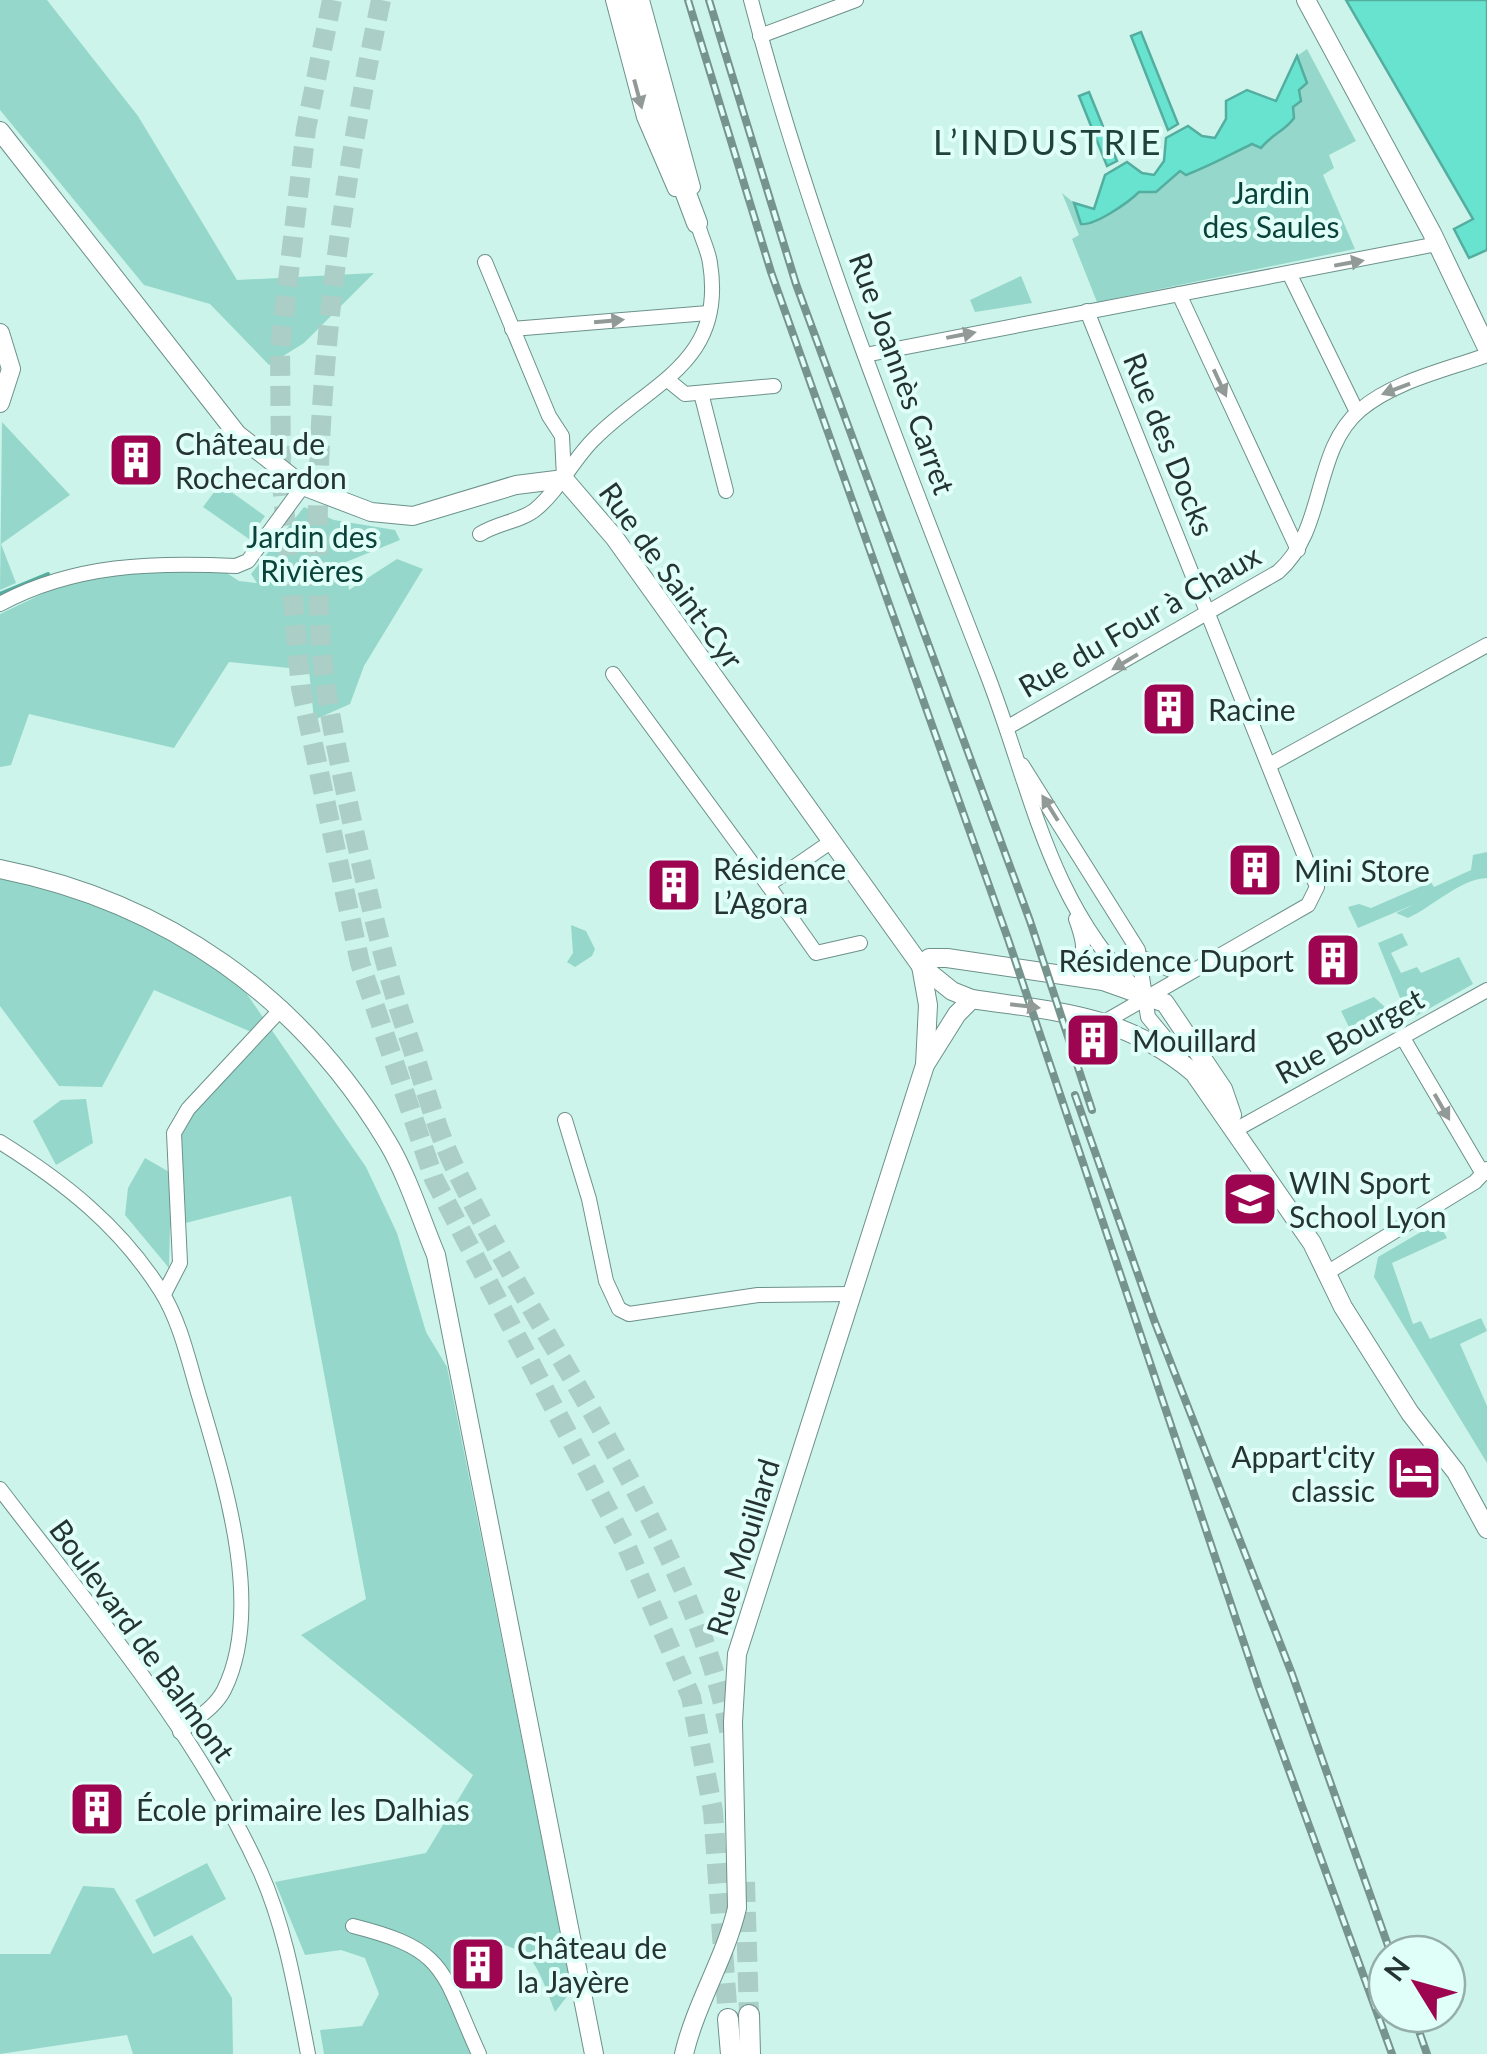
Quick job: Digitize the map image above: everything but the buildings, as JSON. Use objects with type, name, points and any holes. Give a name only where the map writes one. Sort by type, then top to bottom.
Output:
[{"type":"highway","points":[[629,0],[668,146],[697,223]]},
{"type":"highway","points":[[728,2054],[738,2017],[750,2049]]},
{"type":"main road","points":[[1306,0],[1437,244],[1487,352]]},
{"type":"main road","name":"Rue de Saint-Cyr","points":[[0,132],[237,434],[250,449],[303,486],[371,512],[413,516],[516,485],[564,478],[614,537],[922,966],[952,991],[972,999],[1106,1021],[1168,1051],[1194,1072],[1312,1243],[1325,1274],[1410,1413],[1456,1472],[1487,1529]]},
{"type":"main road","points":[[0,333],[8,348],[11,370],[0,403]]},
{"type":"main road","points":[[0,869],[78,888],[176,930],[282,1008],[336,1068],[390,1146],[436,1255],[594,2054]]},
{"type":"main road","name":"Rue de Saint-Cyr","points":[[922,966],[929,958],[947,958],[1104,980],[1166,1003],[1224,1089],[1236,1128]]},
{"type":"main road","name":"Rue Mouillard","points":[[922,966],[928,1006],[925,1066]]},
{"type":"main road","name":"Rue Mouillard","points":[[684,2054],[694,2013],[731,1933],[737,1908],[733,1722],[737,1654],[925,1066],[956,1014],[972,999]]},
{"type":"street","points":[[614,0],[644,117],[679,198],[697,223]]},
{"type":"street","points":[[480,534],[536,509],[595,437],[669,381],[690,355],[708,313],[710,260],[697,223],[695,194],[642,0]]},
{"type":"street","name":"Rue Joannès Carret","points":[[751,0],[798,164],[866,356],[1008,728],[1027,801],[1073,909],[1143,996]]},
{"type":"street","points":[[760,36],[856,0]]},
{"type":"street","points":[[866,356],[1437,244]]},
{"type":"street","points":[[485,262],[562,436],[564,478]]},
{"type":"street","points":[[1290,274],[1357,412]]},
{"type":"street","points":[[1178,294],[1298,550]]},
{"type":"street","name":"Rue des Docks","points":[[1087,312],[1317,879],[1316,894],[1308,905],[1181,974]]},
{"type":"street","points":[[512,329],[708,313]]},
{"type":"street","name":"Rue du Four à Chaux","points":[[1008,728],[1278,572],[1298,550],[1314,520],[1336,442],[1357,412],[1380,394],[1487,352]]},
{"type":"street","points":[[669,381],[685,394],[774,386]]},
{"type":"street","points":[[700,393],[726,491]]},
{"type":"street","points":[[0,604],[60,579],[146,562],[236,566],[248,561],[303,486]]},
{"type":"street","points":[[1271,764],[1487,645]]},
{"type":"street","points":[[613,674],[816,953],[860,942]]},
{"type":"street","name":"Rue Joannès Carret","points":[[1018,760],[1142,958]]},
{"type":"street","points":[[768,885],[832,841]]},
{"type":"street","points":[[1055,872],[1080,857]]},
{"type":"street","points":[[1069,975],[1082,962],[1086,947],[1073,909]]},
{"type":"street","points":[[1106,1021],[1143,996],[1177,983],[1181,974],[1142,958],[1143,996]]},
{"type":"street","name":"Rue Bourget","points":[[1236,1128],[1487,990]]},
{"type":"street","name":"Rue de Saint-Cyr","points":[[1143,996],[1148,1017],[1194,1072]]},
{"type":"street","points":[[164,1294],[180,1263],[174,1133],[188,1109],[282,1008]]},
{"type":"street","points":[[1325,1274],[1485,1171],[1402,1038]]},
{"type":"street","points":[[565,1120],[589,1199],[606,1282],[618,1309],[628,1314],[758,1295],[852,1294]]},
{"type":"street","points":[[0,1142],[100,1214],[164,1294],[185,1345],[228,1496],[240,1592],[236,1644],[224,1690],[212,1706],[180,1732]]},
{"type":"street","name":"Boulevard de Balmont","points":[[0,1488],[180,1732],[260,1872],[286,1950],[308,2054]]},
{"type":"street","points":[[354,1926],[399,1937],[436,1962],[479,2054]]},
{"type":"green space","points":[[0,0],[47,0],[138,116],[237,280],[374,273],[304,343],[269,365],[210,304],[144,285],[0,110]]},
{"type":"green space","name":"Jardin des Saules","points":[[1307,49],[1356,141],[1329,155],[1334,168],[1323,175],[1355,249],[1097,302],[1072,239],[1079,235],[1062,193],[1074,203],[1081,224],[1180,171],[1196,171],[1252,143],[1256,147],[1293,111],[1299,90],[1307,83],[1297,56]]},
{"type":"green space","points":[[1021,276],[1032,303],[975,312],[970,300]]},
{"type":"green space","points":[[2,422],[70,495],[1,544],[16,583],[0,590]]},
{"type":"green space","points":[[220,484],[265,516],[249,539],[203,507]]},
{"type":"green space","name":"Jardin des Rivières","points":[[304,507],[334,520],[395,530],[400,540],[346,562],[349,590],[397,559],[423,569],[364,666],[350,704],[314,720],[309,670],[229,662],[174,748],[29,714],[11,765],[0,767],[0,614],[63,584],[126,571],[222,570],[239,581],[257,583],[251,574]]},
{"type":"green space","points":[[1487,852],[1487,878],[1457,888],[1408,918],[1396,913],[1415,904],[1358,928],[1348,907],[1359,904],[1371,908],[1431,882],[1434,887],[1471,870],[1473,855]]},
{"type":"green space","points":[[0,874],[117,909],[176,937],[240,984],[366,1167],[397,1233],[426,1332],[447,1367],[572,1990],[555,2012],[541,1976],[527,1956],[506,1945],[469,1936],[461,1991],[479,2054],[324,2054],[320,2030],[362,2026],[379,1994],[365,1958],[341,1950],[305,1955],[275,1882],[426,1853],[473,1775],[301,1635],[366,1599],[291,1196],[170,1227],[169,1268],[125,1215],[128,1188],[145,1158],[171,1173],[174,1133],[265,1038],[154,990],[102,1087],[59,1086],[0,1006]]},
{"type":"green space","points":[[571,925],[586,931],[595,949],[592,956],[575,967],[567,962],[573,953]]},
{"type":"green space","points":[[1402,933],[1408,945],[1391,953],[1401,973],[1417,967],[1421,973],[1459,957],[1473,984],[1409,1020],[1378,943]]},
{"type":"green space","points":[[1374,997],[1386,1008],[1389,1020],[1376,1015],[1349,1027],[1341,1011]]},
{"type":"green space","points":[[86,1099],[93,1143],[56,1165],[33,1121],[61,1100]]},
{"type":"green space","points":[[1438,1222],[1447,1238],[1392,1263],[1413,1324],[1421,1321],[1430,1339],[1481,1318],[1487,1331],[1460,1344],[1487,1406],[1487,1463],[1374,1277],[1378,1257]]},
{"type":"green space","points":[[207,1863],[226,1899],[154,1937],[135,1900]]},
{"type":"green space","points":[[83,1886],[114,1888],[153,1954],[192,1935],[232,1998],[233,2054],[133,2054],[127,2035],[0,2054],[0,1954],[50,1954]]},
{"type":"shaded area","points":[[1346,0],[1487,0],[1487,250],[1469,258],[1454,229],[1473,219]]},
{"type":"shaded area","points":[[1141,32],[1178,124],[1168,130],[1131,36]]},
{"type":"shaded area","points":[[1297,56],[1307,83],[1299,90],[1301,101],[1293,107],[1294,118],[1261,148],[1252,144],[1186,175],[1180,171],[1156,192],[1139,192],[1103,217],[1081,224],[1074,203],[1094,209],[1105,175],[1127,162],[1142,173],[1154,175],[1164,161],[1166,138],[1188,126],[1202,136],[1215,138],[1226,119],[1226,101],[1247,90],[1276,101]]},
{"type":"shaded area","points":[[1089,92],[1117,161],[1107,166],[1079,96]]},
{"type":"waterway","points":[[0,594],[48,574]]},
{"type":"tunnel","points":[[332,0],[306,129],[280,348],[281,473],[301,688],[360,963],[434,1179],[625,1543],[691,1697],[713,1811],[728,2019]]},
{"type":"tunnel","points":[[381,0],[340,233],[323,391],[320,628],[336,747],[382,951],[441,1135],[490,1235],[611,1445],[684,1589],[711,1662],[730,1735]]},
{"type":"tunnel","points":[[745,1882],[749,2015]]},
{"type":"railway","points":[[688,0],[771,272],[1008,939],[1259,1688],[1392,2054]]},
{"type":"railway","points":[[709,0],[796,284],[1030,921],[1092,1110]]},
{"type":"railway","points":[[1075,1095],[1154,1320],[1292,1674],[1384,1934]]},
{"type":"railway","points":[[1420,2034],[1427,2054]]},
{"type":"place","name":"Château de Rochecardon","points":[[136,460]]},
{"type":"place","name":"Racine","points":[[1169,709]]},
{"type":"place","name":"Mini Store","points":[[1255,870]]},
{"type":"place","name":"Résidence L’Agora","points":[[674,885]]},
{"type":"place","name":"Résidence Duport","points":[[1333,960]]},
{"type":"place","name":"Mouillard","points":[[1093,1040]]},
{"type":"place","name":"WIN Sport School Lyon","points":[[1250,1199]]},
{"type":"place","name":"Appart'city classic","points":[[1414,1473]]},
{"type":"place","name":"École primaire les Dalhias","points":[[97,1809]]},
{"type":"place","name":"Château de la Jayère","points":[[478,1964]]},
{"type":"district","name":"L’INDUSTRIE","points":[[1048,141]]}]
